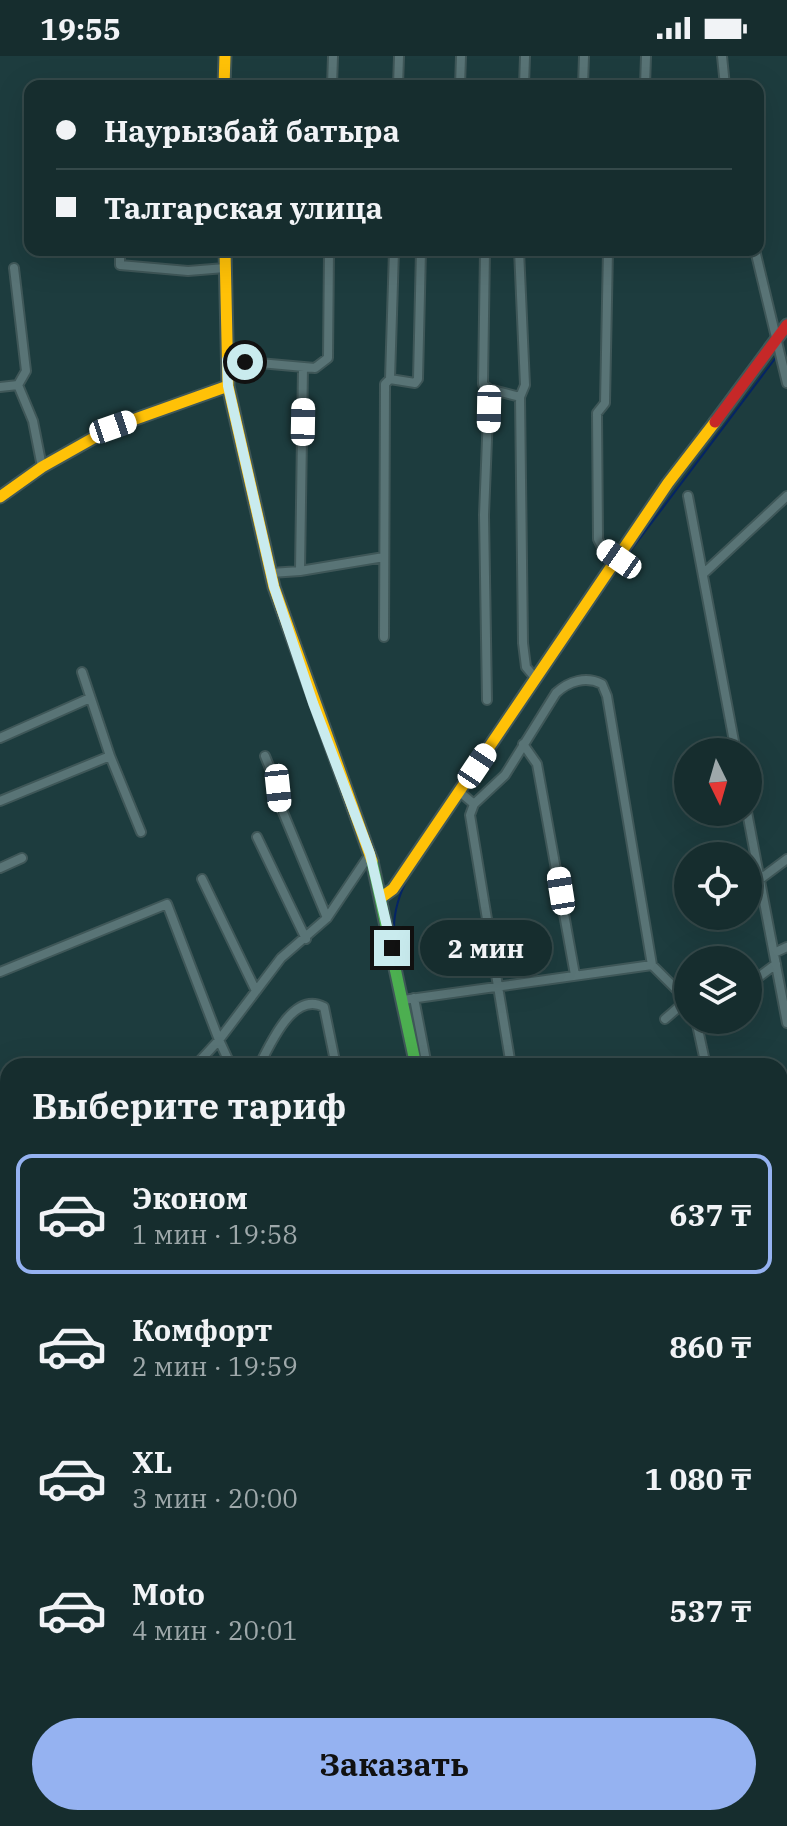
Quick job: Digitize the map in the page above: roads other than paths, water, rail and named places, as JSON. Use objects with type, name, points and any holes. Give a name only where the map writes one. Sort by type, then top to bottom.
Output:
[{"type":"street","points":[[224,80],[225,56]]},
{"type":"street","points":[[332,80],[333,56]]},
{"type":"street","points":[[398,80],[399,56]]},
{"type":"street","points":[[460,80],[461,56]]},
{"type":"street","points":[[524,80],[525,56]]},
{"type":"street","points":[[583,80],[584,56]]},
{"type":"street","points":[[645,80],[646,56]]},
{"type":"street","points":[[722,56],[724,80]]},
{"type":"street","points":[[120,256],[120,265],[188,271],[225,268]]},
{"type":"street","points":[[225,256],[228,386],[271,573],[313,703],[370,854],[425,1058]]},
{"type":"street","points":[[227,360],[315,368],[328,358],[329,256]]},
{"type":"street","points":[[384,637],[385,384],[390,379],[394,256]]},
{"type":"street","points":[[390,379],[415,383],[418,379],[421,256]]},
{"type":"street","points":[[485,256],[483,384],[489,389],[520,397]]},
{"type":"street","points":[[519,256],[525,385],[520,397],[523,643],[526,667],[536,679]]},
{"type":"street","points":[[608,256],[605,403],[597,413],[598,539],[602,547],[619,559]]},
{"type":"street","points":[[756,256],[787,383]]},
{"type":"street","points":[[14,268],[26,371],[18,385]]},
{"type":"street","points":[[382,897],[393,889],[465,797],[536,679],[668,483],[779,347],[787,325]]},
{"type":"street","points":[[300,571],[303,367]]},
{"type":"street","points":[[0,387],[18,385]]},
{"type":"street","points":[[18,385],[33,421],[42,467]]},
{"type":"street","points":[[0,497],[42,467],[113,427],[228,386]]},
{"type":"street","points":[[487,700],[484,515],[489,389]]},
{"type":"street","points":[[688,496],[733,738]]},
{"type":"street","points":[[703,574],[787,496]]},
{"type":"street","points":[[271,573],[384,557]]},
{"type":"street","points":[[82,672],[110,756],[141,832]]},
{"type":"street","points":[[465,797],[505,775],[556,693],[566,684],[592,679],[602,684],[607,696],[652,965],[674,986]]},
{"type":"street","points":[[0,738],[90,698]]},
{"type":"street","points":[[523,744],[537,764],[575,975]]},
{"type":"street","points":[[0,801],[110,756]]},
{"type":"street","points":[[265,756],[278,788],[280,805],[320,909],[327,918]]},
{"type":"street","points":[[465,797],[510,1058]]},
{"type":"street","points":[[257,837],[306,939]]},
{"type":"street","points":[[202,1058],[281,958],[327,918],[370,854]]},
{"type":"street","points":[[0,868],[22,858]]},
{"type":"street","points":[[762,878],[787,859]]},
{"type":"street","points":[[202,879],[256,991]]},
{"type":"street","points":[[762,895],[787,1023]]},
{"type":"street","points":[[0,972],[167,904],[227,1058]]},
{"type":"street","points":[[774,953],[787,947]]},
{"type":"street","points":[[762,974],[776,964]]},
{"type":"street","points":[[408,999],[652,965]]},
{"type":"street","points":[[408,999],[415,1058]]},
{"type":"street","points":[[264,1058],[289,1016],[299,1008],[319,1004],[324,1007],[334,1058]]},
{"type":"street","points":[[665,1019],[674,1012]]},
{"type":"street","points":[[699,1034],[704,1058]]},
{"type":"waterway","points":[[465,794],[625,558],[777,356]]},
{"type":"waterway","points":[[394,930],[400,894],[408,877],[461,799]]}]
